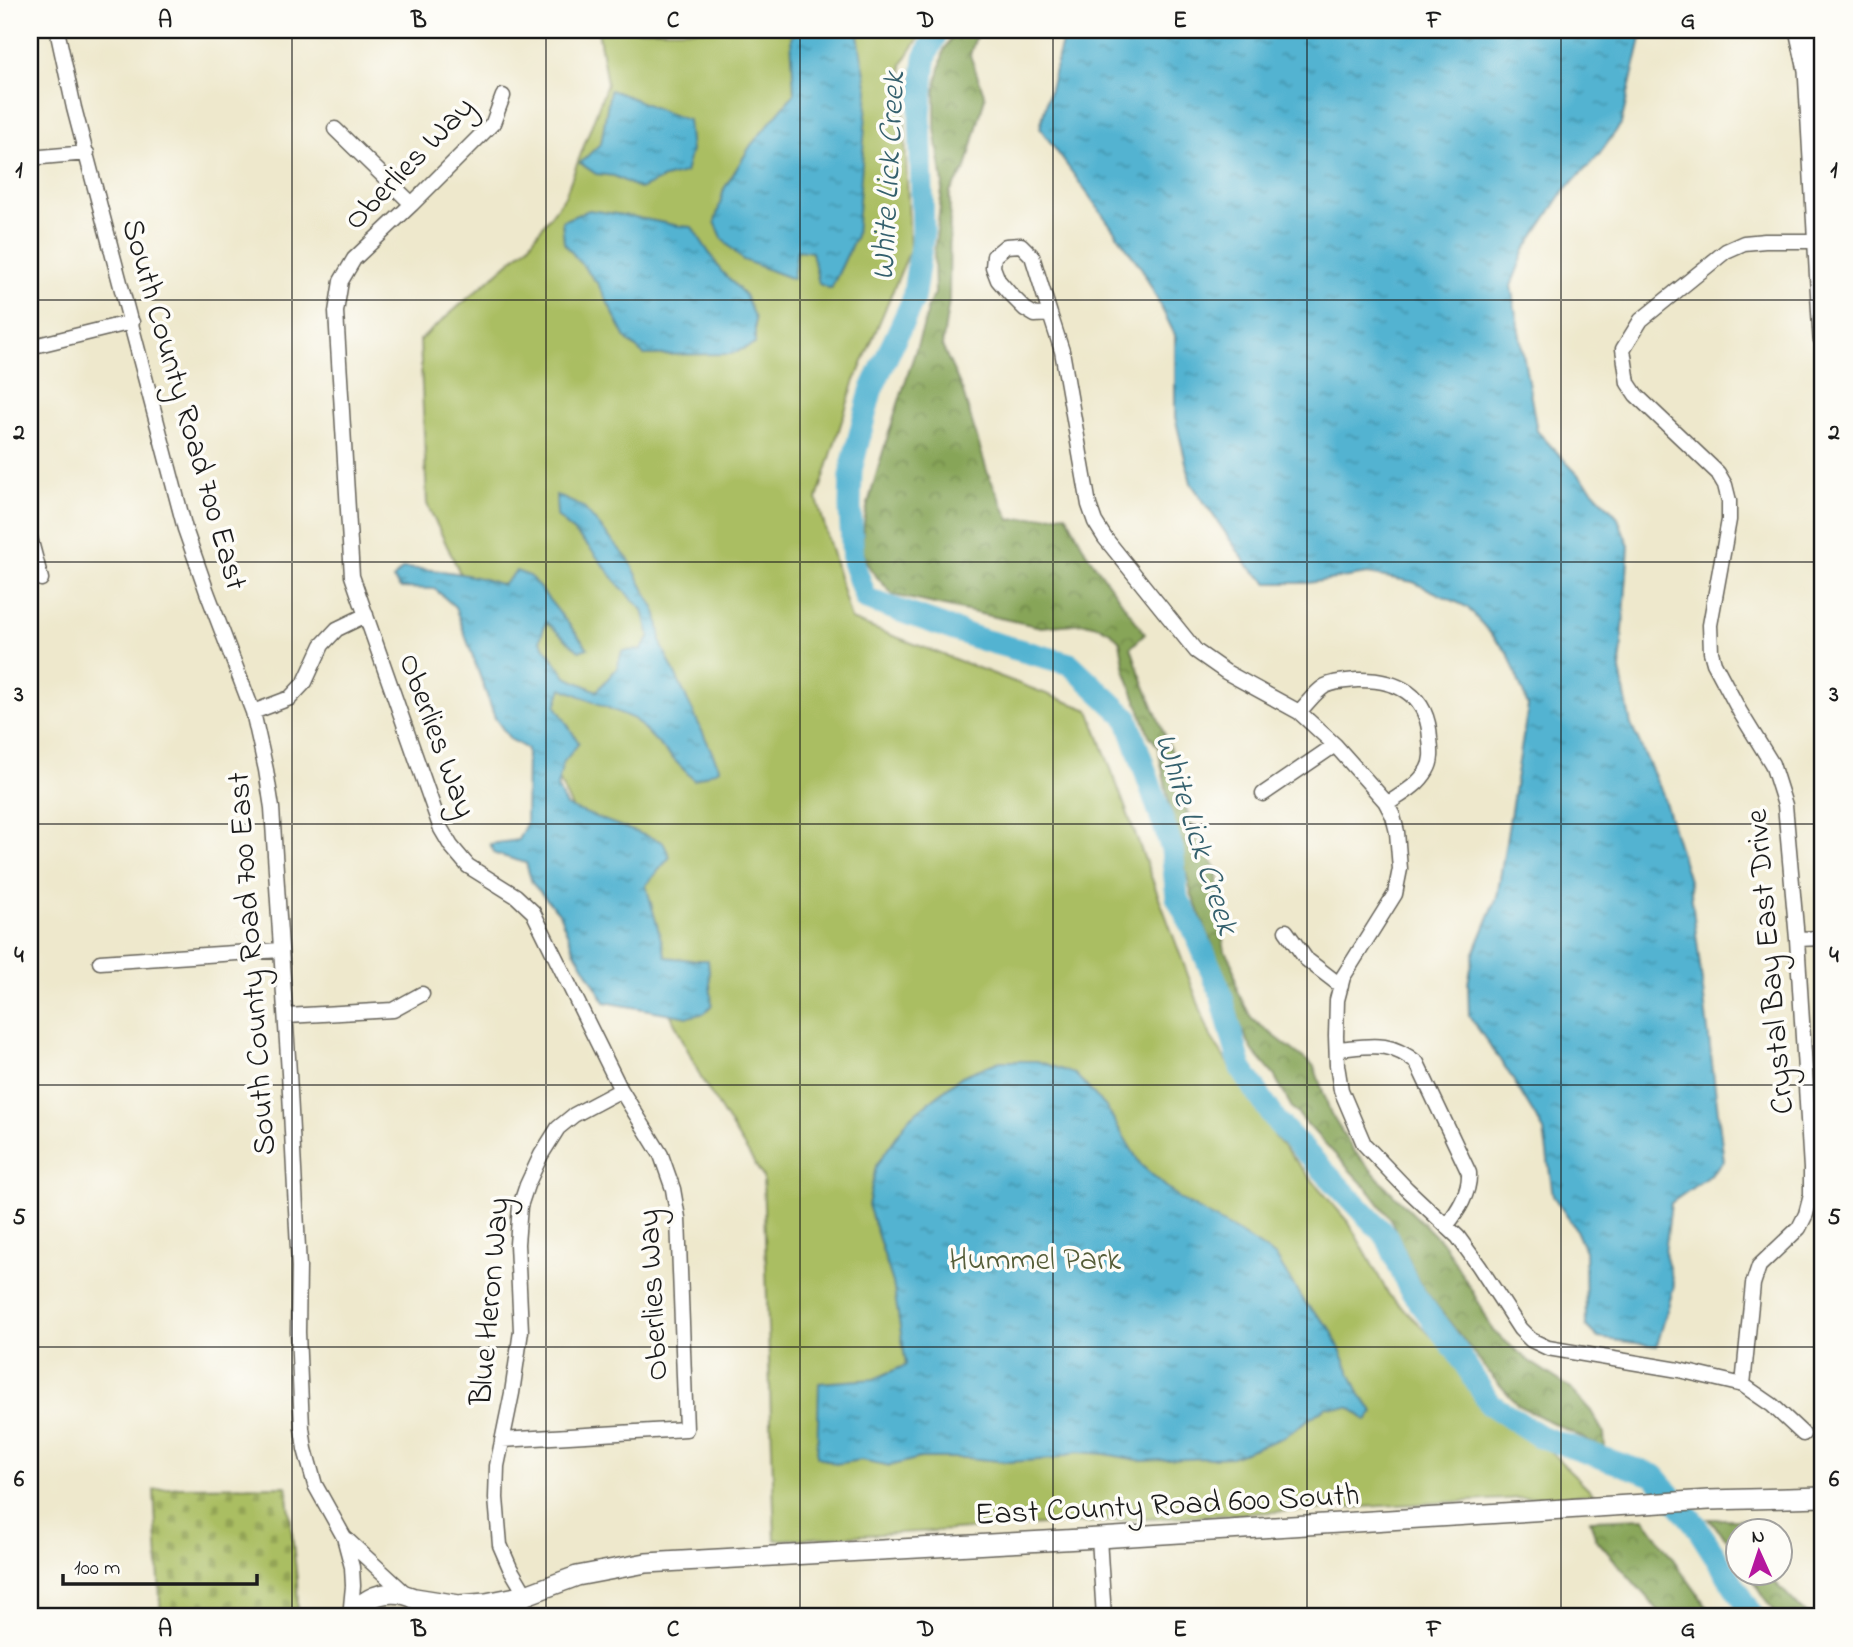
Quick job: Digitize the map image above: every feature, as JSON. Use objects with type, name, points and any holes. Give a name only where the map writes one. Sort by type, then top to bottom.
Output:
[{"type":"street","name":"South County Road 700 East","points":[[57,30],[74,108],[185,529],[253,712],[266,770],[273,818],[287,1016],[299,1267],[298,1332],[302,1428],[315,1485],[344,1537],[352,1567],[350,1617]]},
{"type":"street","points":[[1799,30],[1816,70]]},
{"type":"street","points":[[1815,30],[1823,338]]},
{"type":"street","name":"Oberlies Way","points":[[502,1440],[687,1429],[678,1218],[673,1189],[661,1155],[621,1090],[533,912],[516,896],[468,866],[441,829],[352,576],[336,312],[341,281],[354,259],[492,123],[503,96]]},
{"type":"street","points":[[335,129],[412,204]]},
{"type":"street","points":[[30,158],[87,153]]},
{"type":"street","name":"Crystal Bay East Drive","points":[[1743,1385],[1753,1284],[1759,1266],[1798,1228],[1807,1214],[1811,1195],[1809,1110],[1785,805],[1772,764],[1734,700],[1711,652],[1710,625],[1729,520],[1729,501],[1725,485],[1718,472],[1636,395],[1628,383],[1623,349],[1641,320],[1727,251],[1744,243],[1820,239]]},
{"type":"street","points":[[1051,314],[1035,315],[1024,309],[998,280],[993,267],[994,256],[1006,246],[1020,245],[1032,256],[1051,314],[1062,351],[1089,505],[1105,538],[1196,651],[1226,672],[1299,712],[1335,745],[1387,804],[1392,816],[1401,869],[1395,894],[1343,977],[1338,1000],[1336,1049],[1341,1090],[1364,1144],[1458,1237],[1520,1329],[1531,1340],[1548,1348],[1679,1370],[1743,1385],[1772,1405],[1803,1434]]},
{"type":"street","points":[[30,347],[132,322]]},
{"type":"street","points":[[30,538],[41,579]]},
{"type":"street","points":[[253,712],[290,698],[305,682],[322,645],[337,629],[366,615]]},
{"type":"street","points":[[1299,712],[1325,686],[1340,681],[1384,681],[1404,688],[1425,715],[1430,732],[1431,758],[1419,782],[1387,804]]},
{"type":"street","points":[[1263,794],[1335,745]]},
{"type":"street","points":[[1286,931],[1306,959],[1341,986]]},
{"type":"street","points":[[1797,939],[1823,937]]},
{"type":"street","points":[[100,962],[281,950]]},
{"type":"street","points":[[287,1016],[393,1010],[422,994]]},
{"type":"street","points":[[1336,1049],[1384,1046],[1395,1048],[1417,1063],[1469,1173],[1468,1189],[1457,1212],[1446,1226]]},
{"type":"street","name":"Blue Heron Way","points":[[526,1595],[500,1545],[496,1498],[497,1466],[521,1331],[517,1244],[520,1206],[541,1155],[558,1128],[574,1115],[621,1090]]},
{"type":"street","name":"East County Road 600 South","points":[[350,1617],[360,1606],[376,1596],[391,1593],[450,1604],[471,1605],[526,1595],[577,1576],[646,1563],[1709,1500],[1821,1496]]},
{"type":"street","name":"South County Road 700 East","points":[[344,1537],[411,1596]]},
{"type":"street","points":[[1099,1538],[1104,1617]]},
{"type":"street","name":"East County Road 600 South","points":[[498,1617],[526,1595]]},
{"type":"street","points":[[411,1596],[427,1607],[435,1617]]},
{"type":"green space","name":"Hummel Park","points":[[598,30],[924,30],[902,64],[910,250],[854,383],[817,499],[851,620],[1089,710],[1211,1037],[1276,1138],[1349,1223],[1389,1295],[1594,1494],[775,1540],[763,1177],[701,1078],[427,504],[420,340],[528,246],[565,196],[607,84]]},
{"type":"green space","points":[[956,30],[978,30],[970,55],[985,97],[966,168],[950,192],[949,301],[942,346],[962,389],[988,474],[1010,520],[1066,514],[1086,552],[1145,634],[1131,647],[1181,775],[1186,808],[1197,839],[1217,870],[1225,951],[1233,964],[1237,991],[1252,1019],[1314,1066],[1331,1114],[1353,1150],[1444,1244],[1493,1331],[1529,1361],[1569,1387],[1591,1411],[1604,1434],[1605,1449],[1519,1406],[1491,1375],[1419,1283],[1391,1220],[1371,1193],[1292,1108],[1274,1075],[1253,1051],[1231,1008],[1212,944],[1192,896],[1158,747],[1149,735],[1125,670],[1120,641],[1101,627],[1084,623],[1041,627],[893,595],[867,564],[862,541],[869,501],[927,307],[935,294],[934,253],[943,183],[935,129],[935,90],[944,50]]},
{"type":"green space","points":[[287,1486],[298,1617],[161,1617],[154,1490],[179,1487]]},
{"type":"green space","points":[[1644,1518],[1714,1617],[1664,1617],[1596,1539],[1590,1520]]},
{"type":"green space","points":[[1708,1519],[1724,1519],[1724,1536]]},
{"type":"green space","points":[[1758,1588],[1781,1588],[1809,1617],[1777,1617]]},
{"type":"water","points":[[797,30],[857,30],[868,91],[856,236],[831,289],[819,284],[812,252],[797,250],[793,279],[743,260],[723,240],[715,222],[724,189],[751,145],[794,94],[791,37]]},
{"type":"water","points":[[1065,30],[1643,30],[1621,124],[1598,156],[1564,191],[1525,250],[1511,286],[1537,431],[1617,516],[1629,546],[1620,670],[1631,725],[1662,792],[1690,884],[1724,1161],[1706,1178],[1671,1203],[1665,1253],[1674,1286],[1657,1346],[1598,1338],[1586,1326],[1585,1251],[1575,1228],[1553,1196],[1544,1131],[1507,1070],[1469,1016],[1468,983],[1474,953],[1497,897],[1528,706],[1508,653],[1467,607],[1413,582],[1368,574],[1308,583],[1268,583],[1249,567],[1191,483],[1175,417],[1175,335],[1142,269],[1040,128]]},
{"type":"water","points":[[610,90],[688,120],[691,151],[685,173],[664,178],[640,189],[614,176],[596,174],[580,163],[601,143]]},
{"type":"water","points":[[589,210],[692,227],[722,272],[745,295],[755,319],[755,344],[731,354],[644,355],[627,340],[598,284],[564,243],[562,221]]},
{"type":"water","points":[[556,495],[583,507],[629,560],[657,614],[662,646],[720,769],[694,780],[634,719],[562,688],[556,706],[579,743],[563,763],[557,787],[566,806],[663,842],[670,857],[646,885],[666,957],[708,960],[712,1005],[705,1013],[688,1017],[605,1002],[574,950],[559,913],[532,883],[526,863],[495,854],[490,844],[518,840],[526,824],[527,749],[510,739],[495,718],[455,607],[435,589],[400,588],[393,579],[403,568],[454,573],[503,585],[516,571],[530,576],[588,648],[579,651],[546,622],[540,640],[566,677],[597,691],[617,668],[622,651],[641,650],[650,637],[643,610],[589,547],[557,516]]},
{"type":"water","points":[[1000,1061],[1037,1061],[1075,1074],[1106,1107],[1141,1165],[1180,1199],[1276,1257],[1304,1302],[1331,1329],[1360,1395],[1374,1412],[1367,1421],[1351,1408],[1326,1407],[1284,1437],[1232,1457],[1143,1461],[1077,1452],[1053,1459],[1009,1462],[968,1458],[920,1458],[890,1466],[861,1460],[835,1464],[817,1456],[819,1383],[874,1379],[906,1365],[893,1283],[868,1205],[876,1166],[909,1118],[962,1076]]},
{"type":"waterway","name":"White Lick Creek","points":[[938,30],[925,58],[920,115],[923,232],[913,300],[871,391],[851,470],[853,562],[866,599],[983,640],[1070,664],[1127,718],[1172,849],[1177,897],[1220,991],[1241,1068],[1277,1122],[1387,1237],[1409,1288],[1458,1353],[1490,1404],[1539,1436],[1655,1476],[1695,1524],[1754,1617]]}]
